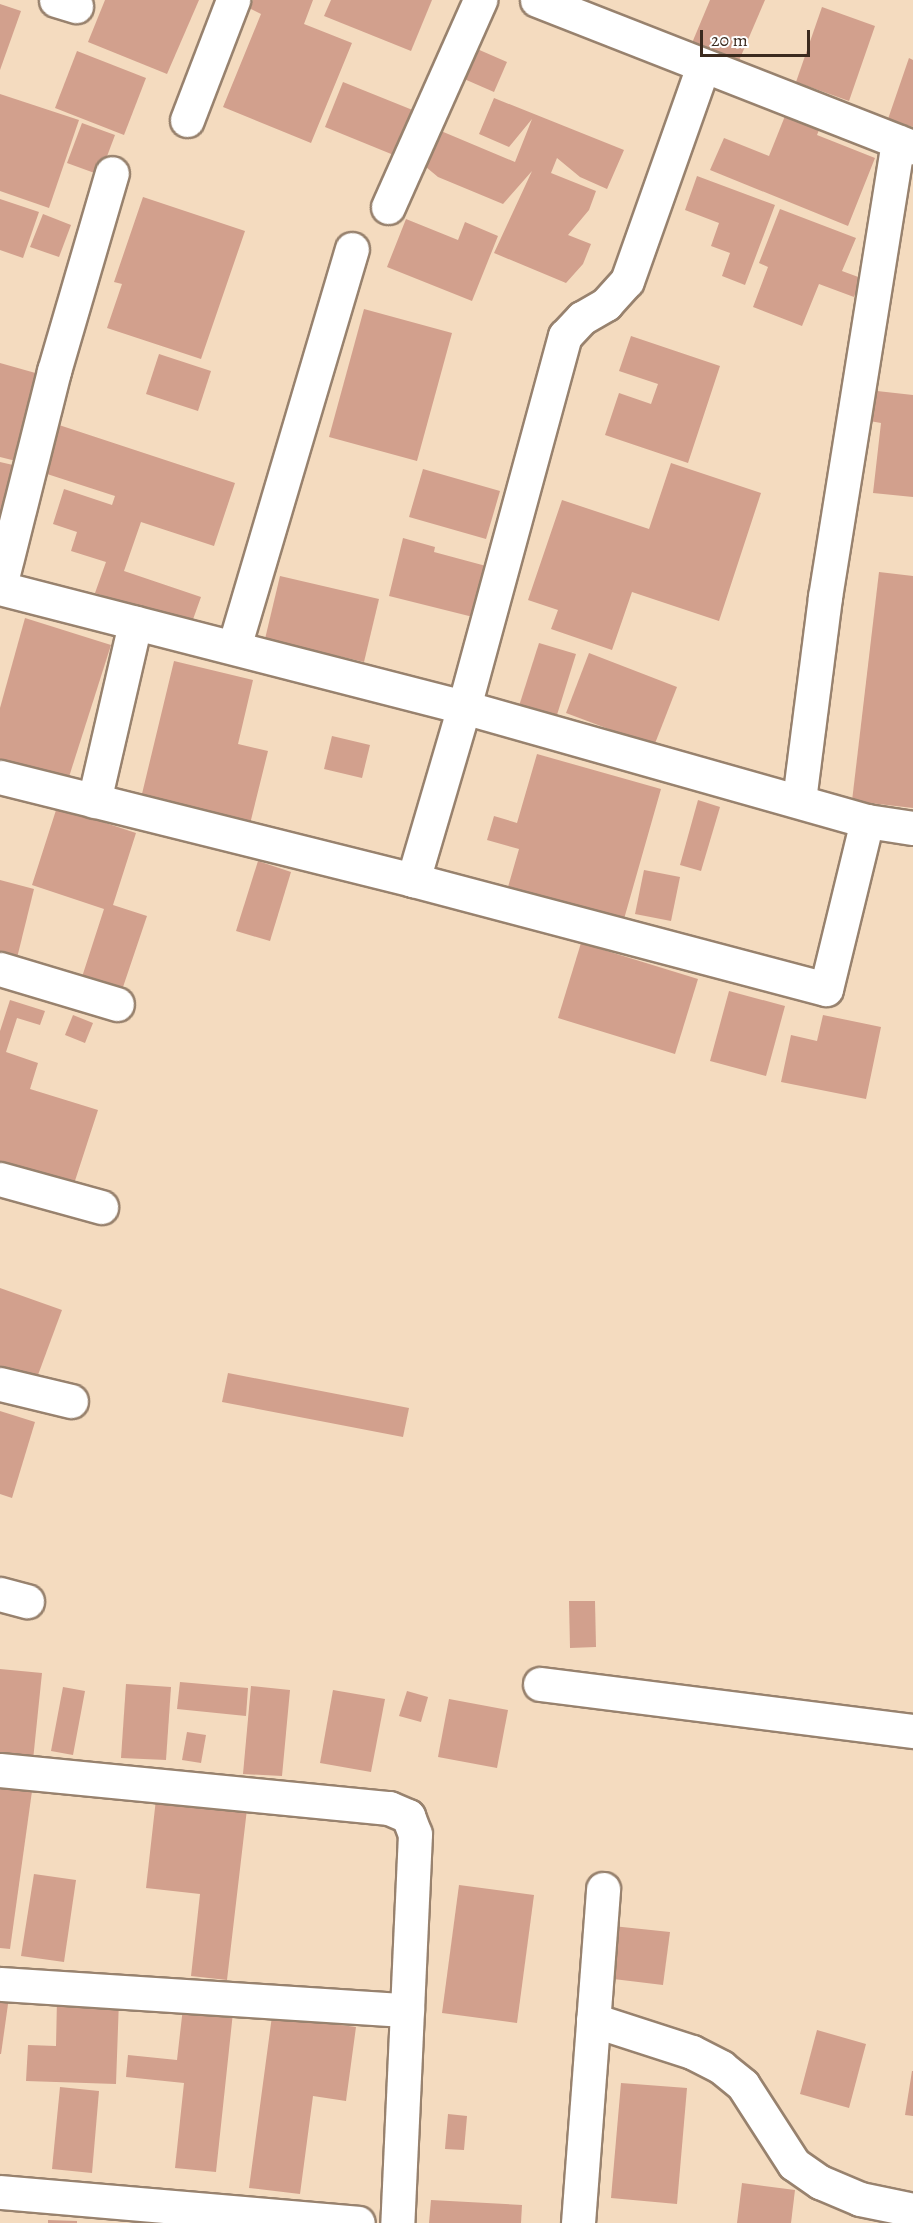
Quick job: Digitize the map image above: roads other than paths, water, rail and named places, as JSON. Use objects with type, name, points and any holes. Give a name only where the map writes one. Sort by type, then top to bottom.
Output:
[{"type":"street","points":[[187,120],[233,0]]},
{"type":"street","points":[[388,207],[480,0]]},
{"type":"street","points":[[537,0],[905,144],[825,597],[798,800]]},
{"type":"street","points":[[413,880],[464,707],[565,336],[627,281],[703,66]]},
{"type":"street","points":[[112,173],[54,371],[0,587],[464,707],[867,821],[913,828]]},
{"type":"street","points":[[234,647],[351,249]]},
{"type":"street","points":[[94,801],[135,623]]},
{"type":"street","points":[[0,777],[413,880],[826,989],[867,821]]},
{"type":"street","points":[[0,969],[117,1004]]},
{"type":"street","points":[[0,1179],[101,1207]]},
{"type":"street","points":[[0,1384],[71,1401]]},
{"type":"street","points":[[540,1684],[913,1731]]},
{"type":"street","points":[[0,1770],[389,1808],[408,1816],[415,1834],[397,2223]]},
{"type":"street","points":[[578,2223],[603,1889]]},
{"type":"street","points":[[0,1984],[407,2010]]},
{"type":"street","points":[[594,2020],[692,2052],[721,2067],[742,2085],[794,2164],[820,2182],[860,2199],[913,2211]]},
{"type":"street","points":[[0,2192],[358,2223]]}]
